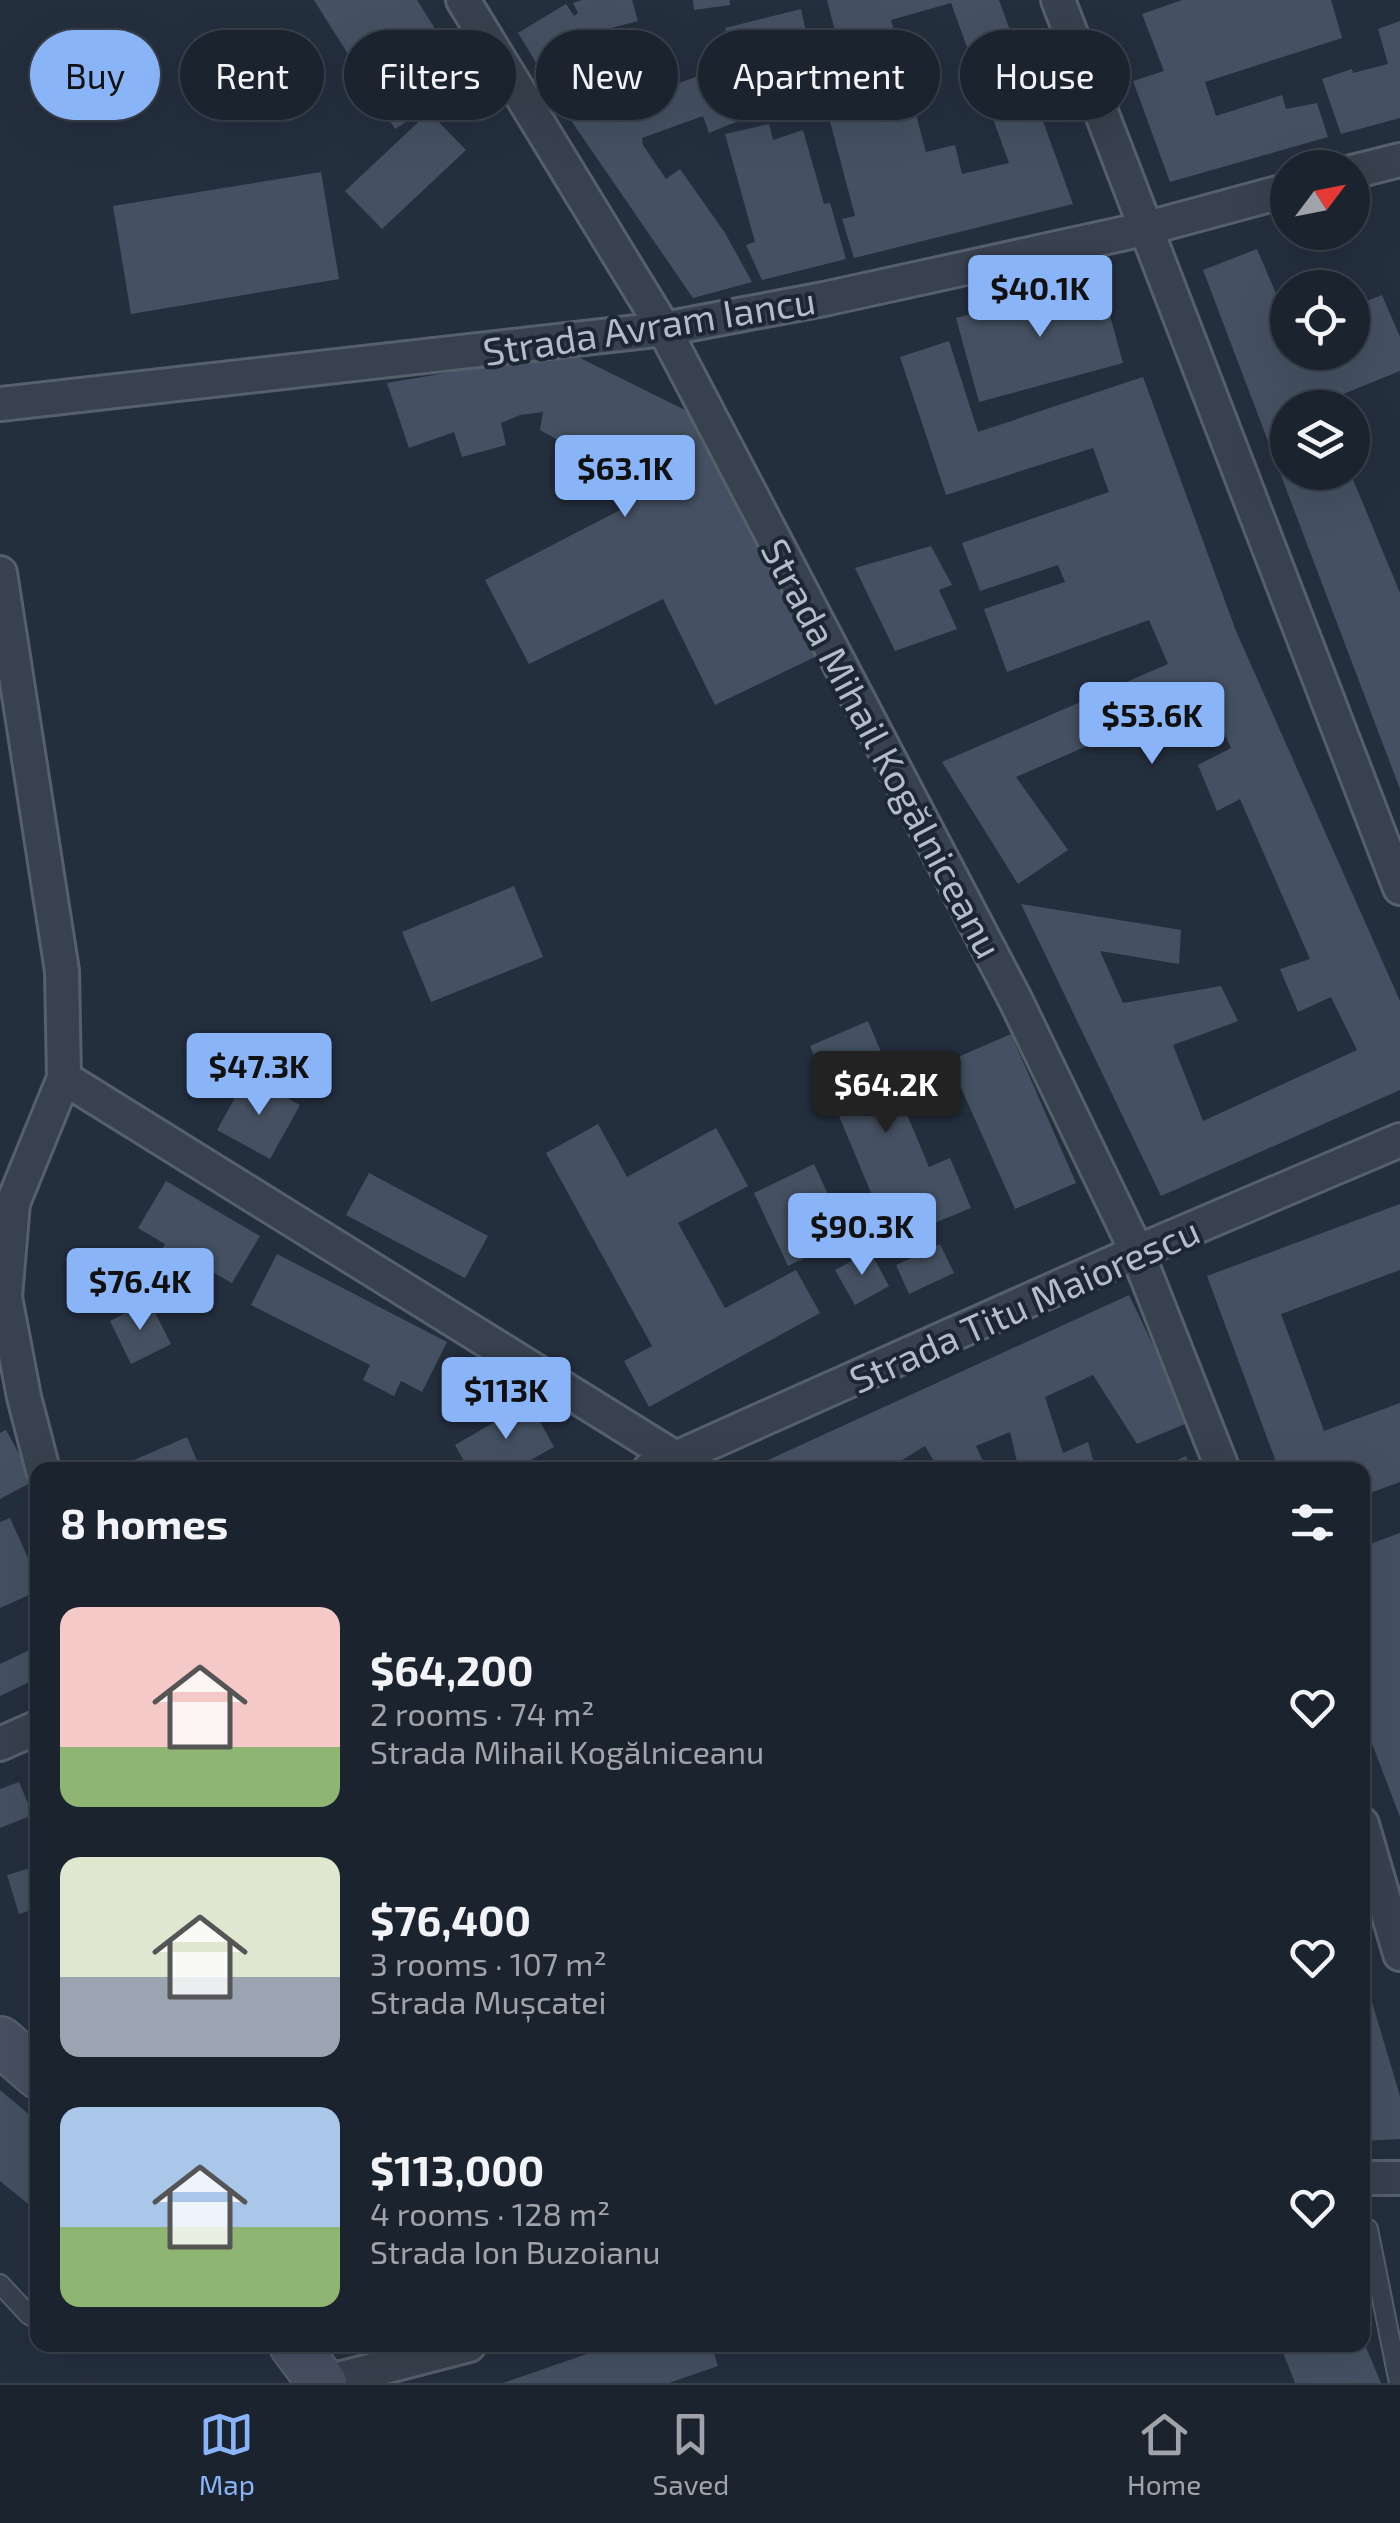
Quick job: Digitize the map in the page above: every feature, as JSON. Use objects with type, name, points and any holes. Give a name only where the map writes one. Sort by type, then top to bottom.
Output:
[{"type":"main road","points":[[0,2041],[30,2067]]},
{"type":"main road","points":[[299,2352],[322,2383]]},
{"type":"street","name":"Strada Mihail Kogălniceanu","points":[[463,0],[664,329],[1014,999],[1137,1252],[1220,1462]]},
{"type":"street","points":[[1058,0],[1400,888]]},
{"type":"street","points":[[1370,168],[1400,160]]},
{"type":"street","name":"Strada Avram Iancu","points":[[0,404],[664,329],[824,299],[1144,229],[1270,195]]},
{"type":"street","points":[[0,573],[62,971],[64,1078],[13,1203],[5,1297],[12,1402],[39,1462]]},
{"type":"street","points":[[64,1078],[664,1462]]},
{"type":"street","name":"Strada Titu Maiorescu","points":[[679,1462],[1137,1252],[1400,1140]]},
{"type":"street","points":[[0,1744],[30,1731]]},
{"type":"street","points":[[1370,1851],[1400,1954]]},
{"type":"street","points":[[1370,2178],[1400,2178]]},
{"type":"street","points":[[322,2383],[442,2352]]},
{"type":"lane","points":[[1370,2240],[1398,2383]]},
{"type":"lane","points":[[0,2284],[30,2316]]},
{"type":"building","points":[[314,0],[417,0],[436,30],[344,30],[344,48]]},
{"type":"building","points":[[632,0],[638,21],[604,30],[536,30],[536,63],[518,33],[566,4],[574,16],[578,13],[573,3]]},
{"type":"building","points":[[693,0],[730,0],[730,5],[694,10]]},
{"type":"building","points":[[827,0],[999,0],[1010,30],[961,30],[951,3],[891,20],[894,30],[835,30]]},
{"type":"building","points":[[1182,0],[1331,0],[1342,38],[1205,82],[1216,116],[1282,95],[1286,109],[1317,103],[1328,137],[1270,150],[1270,154],[1170,182],[1133,81],[1164,71],[1142,14]]},
{"type":"building","points":[[801,9],[806,30],[726,30],[725,28]]},
{"type":"building","points":[[1400,21],[1400,118],[1341,134],[1322,79],[1352,69],[1353,73],[1388,64],[1378,29]]},
{"type":"building","points":[[698,76],[698,118],[642,138],[643,145],[666,179],[680,169],[725,233],[752,282],[693,298],[572,122],[678,120],[678,83]]},
{"type":"building","points":[[389,120],[409,120],[395,129]]},
{"type":"building","points":[[420,120],[437,120],[466,150],[382,229],[345,191]]},
{"type":"building","points":[[704,120],[735,120],[736,122],[709,133]]},
{"type":"building","points":[[830,120],[918,120],[926,152],[955,145],[962,174],[1009,163],[993,120],[1043,120],[1073,204],[854,258],[842,219],[855,216]]},
{"type":"building","points":[[769,124],[773,140],[803,130],[824,204],[830,203],[846,259],[762,280],[746,245],[755,242],[725,134]]},
{"type":"building","points":[[321,172],[339,279],[131,314],[113,206]]},
{"type":"building","points":[[1257,249],[1270,280],[1270,370],[1370,370],[1370,300],[1382,295],[1400,337],[1400,371],[1353,390],[1270,390],[1270,447],[1203,270]]},
{"type":"building","points":[[1100,279],[1123,363],[979,402],[956,318]]},
{"type":"building","points":[[949,341],[978,432],[1143,377],[1236,631],[1400,1001],[1400,1090],[1161,1196],[1021,904],[1181,930],[1179,964],[1100,951],[1123,1003],[1221,986],[1238,1021],[1173,1045],[1203,1121],[1357,1050],[1331,997],[1298,1012],[1280,969],[1310,959],[1240,799],[1217,811],[1198,765],[1231,748],[1206,694],[1016,777],[1068,850],[1018,884],[942,762],[1168,664],[1149,620],[1007,672],[984,609],[1065,582],[1058,565],[980,591],[962,543],[1109,492],[1093,448],[946,495],[900,357]]},
{"type":"building","points":[[568,352],[701,418],[817,656],[715,705],[663,599],[529,664],[485,580],[653,493],[540,430],[543,412],[501,423],[506,445],[462,457],[454,432],[409,448],[387,383]]},
{"type":"building","points":[[1287,490],[1357,490],[1400,593],[1400,789]]},
{"type":"building","points":[[931,546],[952,585],[939,590],[957,629],[895,651],[855,568]]},
{"type":"building","points":[[514,886],[543,957],[431,1002],[402,932]]},
{"type":"building","points":[[868,1021],[929,1167],[950,1158],[971,1208],[891,1241],[810,1046]]},
{"type":"building","points":[[1011,1034],[1076,1183],[1015,1209],[949,1061]]},
{"type":"building","points":[[247,1076],[300,1105],[270,1159],[217,1130]]},
{"type":"building","points":[[598,1124],[627,1177],[716,1128],[748,1186],[678,1223],[725,1308],[796,1270],[820,1313],[649,1407],[624,1361],[652,1346],[546,1153]]},
{"type":"building","points":[[814,1164],[848,1238],[788,1266],[754,1193]]},
{"type":"building","points":[[369,1173],[488,1236],[465,1278],[346,1215]]},
{"type":"building","points":[[166,1181],[260,1236],[232,1283],[205,1268],[185,1303],[144,1279],[165,1244],[138,1228]]},
{"type":"building","points":[[1400,1204],[1400,1270],[1281,1314],[1324,1431],[1400,1403],[1400,1482],[1370,1493],[1370,1462],[1276,1462],[1207,1276]]},
{"type":"building","points":[[940,1244],[954,1273],[909,1294],[896,1265]]},
{"type":"building","points":[[870,1251],[889,1286],[855,1305],[835,1270]]},
{"type":"building","points":[[277,1254],[447,1342],[422,1392],[401,1381],[394,1396],[363,1380],[370,1365],[251,1305]]},
{"type":"building","points":[[1129,1295],[1190,1422],[1137,1444],[1093,1375],[1045,1397],[1063,1453],[1088,1442],[1094,1462],[1017,1462],[1010,1432],[976,1446],[983,1462],[934,1462],[925,1446],[899,1462],[764,1462]]},
{"type":"building","points":[[149,1301],[171,1344],[131,1364],[110,1321]]},
{"type":"building","points":[[529,1402],[554,1447],[527,1462],[465,1462],[455,1445]]},
{"type":"building","points":[[6,1430],[30,1474],[30,1483],[0,1499],[0,1433]]},
{"type":"building","points":[[187,1437],[198,1462],[129,1462]]},
{"type":"building","points":[[10,1518],[30,1562],[30,1595],[0,1608],[0,1522]]},
{"type":"building","points":[[1400,1533],[1400,1817],[1370,1738],[1370,1544]]},
{"type":"building","points":[[30,1650],[30,1682],[0,1696],[0,1664]]},
{"type":"building","points":[[19,1782],[30,1816],[0,1828],[0,1789]]},
{"type":"building","points":[[30,1868],[30,1911],[19,1914],[7,1875]]},
{"type":"building","points":[[1370,1995],[1400,2096],[1400,2139],[1370,2141]]},
{"type":"building","points":[[0,2090],[30,2115],[30,2205],[0,2181]]},
{"type":"building","points":[[593,2352],[713,2352],[718,2366],[669,2383],[503,2383]]},
{"type":"building","points":[[1283,2352],[1368,2352],[1381,2383],[1295,2383]]}]
